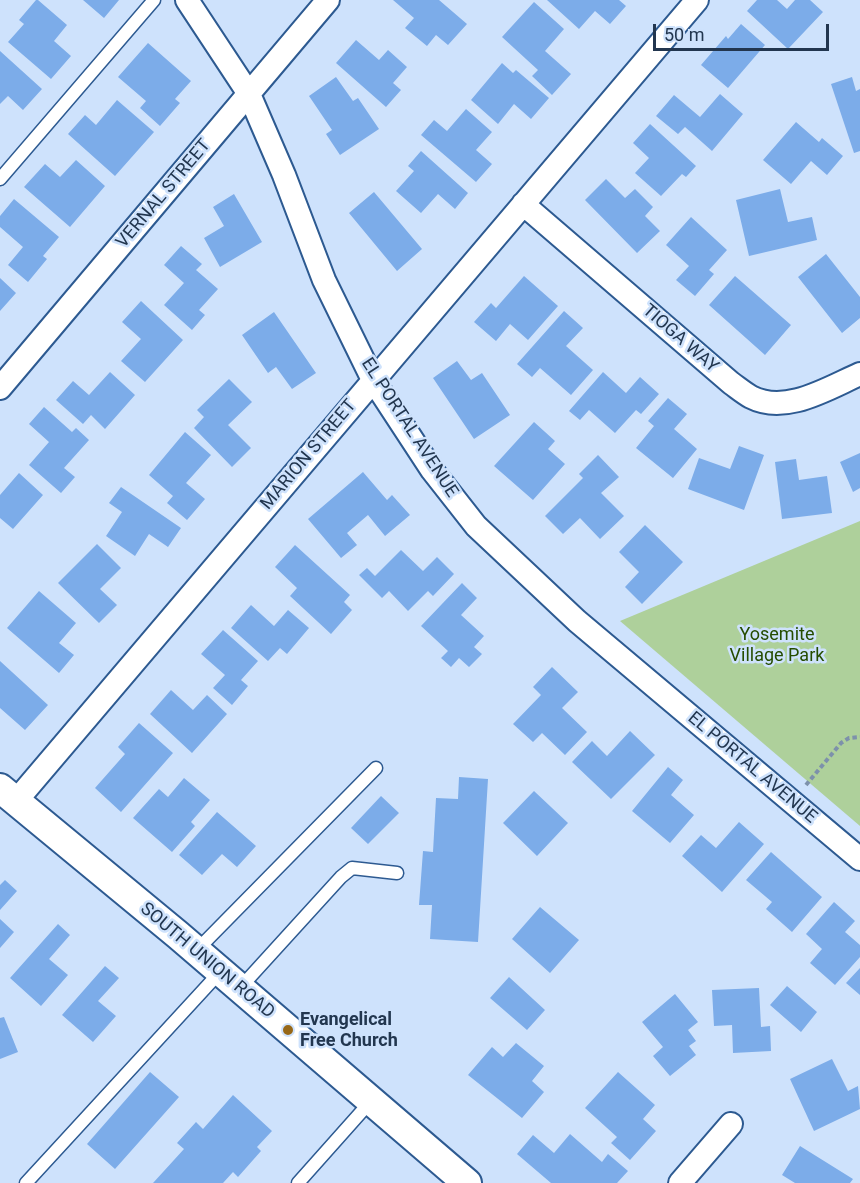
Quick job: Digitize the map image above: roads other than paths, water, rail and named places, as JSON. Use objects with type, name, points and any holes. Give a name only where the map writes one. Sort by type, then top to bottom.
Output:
[{"type":"street","name":"EL PORTAL AVENUE","points":[[187,0],[249,94],[284,175],[324,280],[373,380],[432,470],[476,526],[577,621],[860,859]]},
{"type":"street","name":"VERNAL STREET","points":[[0,388],[328,0]]},
{"type":"street","name":"MARION STREET","points":[[8,795],[373,380],[697,0]]},
{"type":"street","name":"TIOGA WAY","points":[[523,204],[731,383],[753,398],[777,403],[805,398],[860,374]]},
{"type":"street","name":"SOUTH UNION ROAD","points":[[8,795],[196,951],[467,1183]]},
{"type":"street","points":[[680,1183],[731,1124]]},
{"type":"lane","points":[[0,179],[154,0]]},
{"type":"lane","points":[[196,951],[376,768]]},
{"type":"lane","points":[[26,1183],[168,1030],[230,980],[341,877],[352,868],[398,873]]},
{"type":"lane","points":[[298,1183],[371,1101]]},
{"type":"place","name":"Evangelical Free Church","points":[[288,1030]]},
{"type":"park label","name":"Yosemite Village Park","points":[[777,645]]}]
